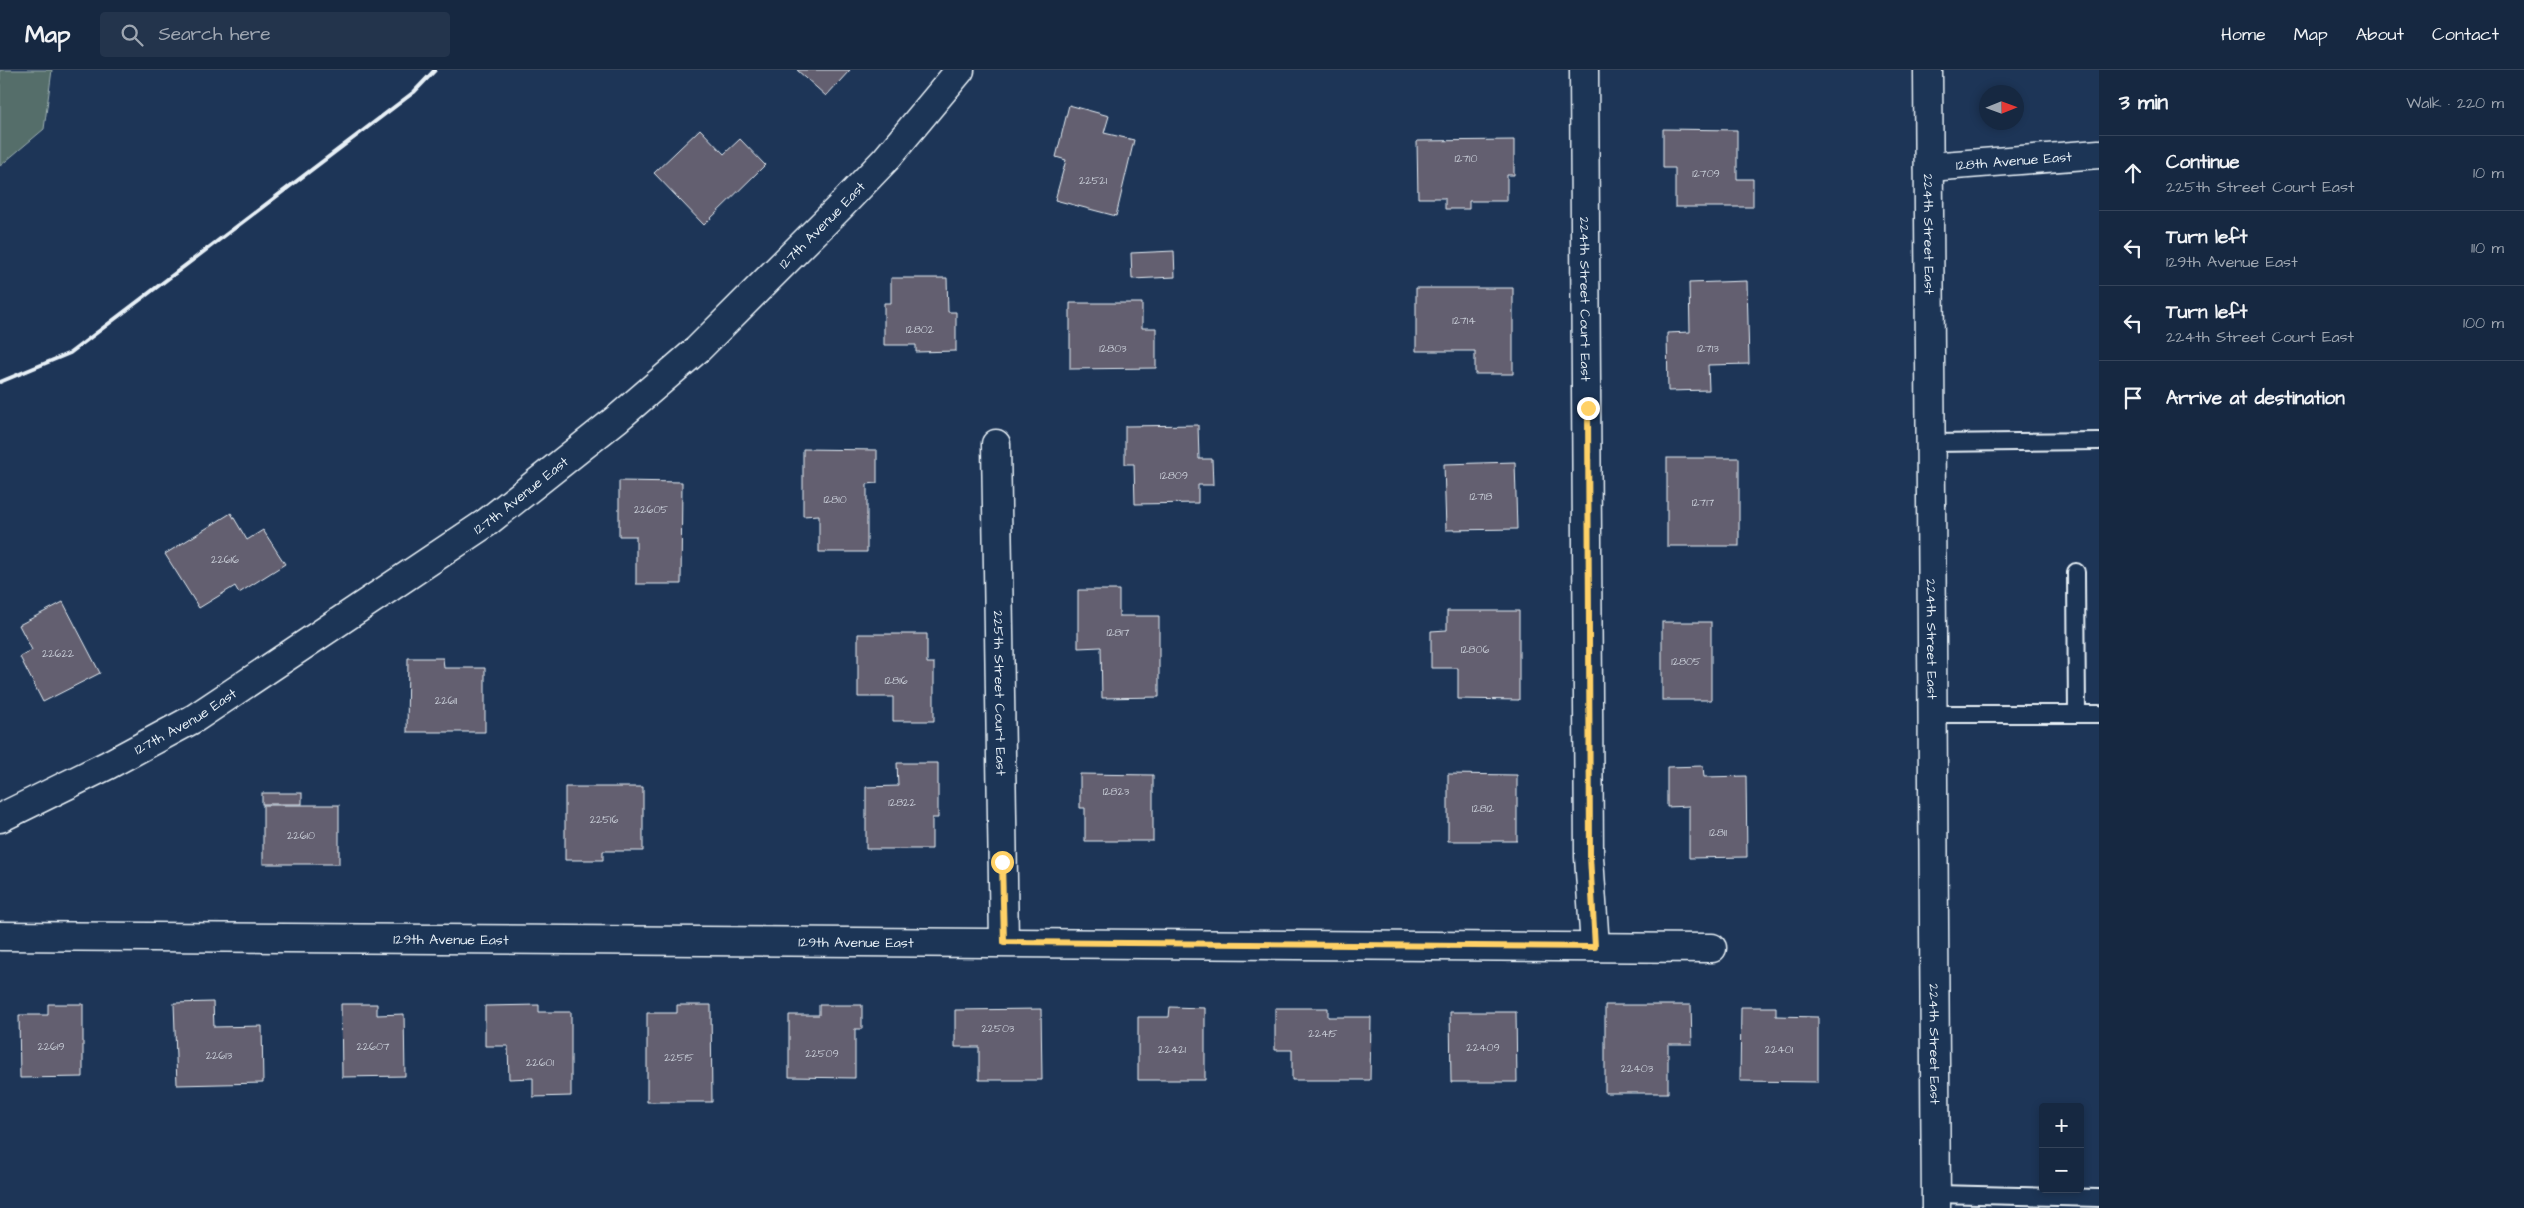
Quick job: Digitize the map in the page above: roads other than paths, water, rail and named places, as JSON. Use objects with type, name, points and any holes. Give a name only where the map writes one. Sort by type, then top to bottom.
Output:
[{"type":"street","name":"127th Avenue East","points":[[0,818],[108,765],[195,718],[486,523],[618,418],[698,349],[886,159],[960,70]]},
{"type":"street","name":"224th Street Court East","points":[[1584,70],[1589,846],[1595,947]]},
{"type":"street","name":"224th Street East","points":[[1928,70],[1936,1201]]},
{"type":"street","name":"128th Avenue East","points":[[1928,167],[2099,154]]},
{"type":"street","name":"225th Street Court East","points":[[996,444],[1004,942]]},
{"type":"street","name":"129th Avenue East","points":[[0,936],[1712,948]]},
{"type":"lane","points":[[1930,443],[2099,441]]},
{"type":"lane","points":[[2076,572],[2077,714]]},
{"type":"lane","points":[[1933,714],[2099,714]]},
{"type":"lane","points":[[1936,1201],[2099,1198]]},
{"type":"railway","points":[[0,382],[70,353],[414,92],[435,70]]}]
